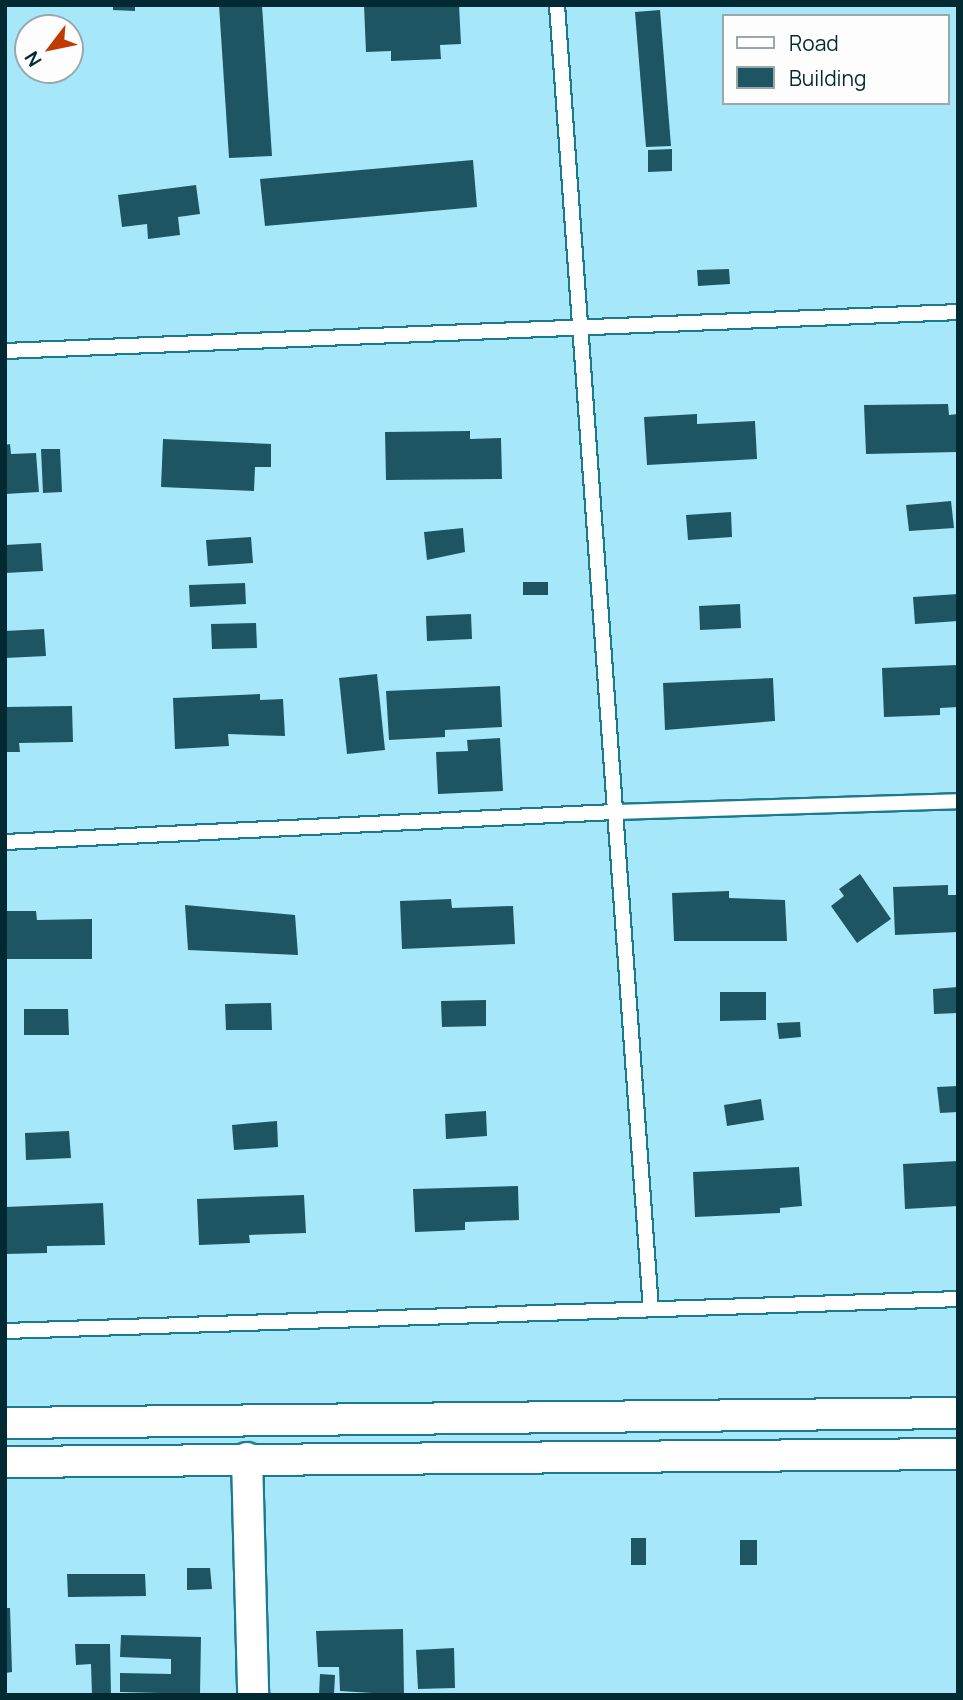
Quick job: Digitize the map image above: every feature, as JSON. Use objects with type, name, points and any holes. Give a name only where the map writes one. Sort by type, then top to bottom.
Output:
[{"type":"street","points":[[5,1423],[958,1413]]},
{"type":"street","points":[[5,1462],[958,1454]]},
{"type":"street","points":[[247,1458],[253,1695]]},
{"type":"lane","points":[[557,5],[651,1309]]},
{"type":"lane","points":[[5,351],[580,331],[958,312]]},
{"type":"lane","points":[[5,842],[615,813],[958,801]]},
{"type":"lane","points":[[5,1331],[958,1299]]},
{"type":"building","points":[[113,5],[135,5],[135,11],[113,10]]},
{"type":"building","points":[[219,5],[262,5],[272,156],[229,158]]},
{"type":"building","points":[[364,5],[459,5],[461,44],[440,45],[441,59],[391,61],[391,51],[366,52]]},
{"type":"building","points":[[660,10],[671,146],[646,147],[635,12]]},
{"type":"building","points":[[672,149],[672,171],[648,172],[648,150]]},
{"type":"building","points":[[473,160],[477,207],[265,226],[260,179]]},
{"type":"building","points":[[196,185],[200,214],[178,217],[180,235],[148,239],[147,224],[122,227],[118,195]]},
{"type":"building","points":[[729,269],[730,284],[698,286],[697,270]]},
{"type":"building","points":[[948,404],[949,415],[958,414],[958,452],[866,454],[864,405]]},
{"type":"building","points":[[697,414],[697,424],[755,421],[757,459],[647,465],[644,417]]},
{"type":"building","points":[[470,431],[470,439],[501,438],[502,479],[386,480],[385,432]]},
{"type":"building","points":[[163,439],[271,444],[271,467],[255,467],[254,491],[161,487]]},
{"type":"building","points":[[10,444],[11,454],[36,453],[39,492],[5,494],[5,445]]},
{"type":"building","points":[[41,449],[60,449],[62,492],[43,493]]},
{"type":"building","points":[[951,501],[954,528],[909,531],[906,505]]},
{"type":"building","points":[[731,512],[732,537],[688,540],[686,515]]},
{"type":"building","points":[[463,528],[465,552],[427,560],[424,532]]},
{"type":"building","points":[[251,537],[253,563],[208,566],[206,540]]},
{"type":"building","points":[[41,543],[43,571],[5,573],[5,545]]},
{"type":"building","points":[[523,582],[548,582],[548,595],[523,595]]},
{"type":"building","points":[[245,583],[246,604],[190,607],[189,585]]},
{"type":"building","points":[[958,594],[958,621],[915,624],[913,597]]},
{"type":"building","points":[[740,604],[741,628],[700,630],[699,606]]},
{"type":"building","points":[[471,614],[472,639],[427,641],[426,616]]},
{"type":"building","points":[[256,623],[257,648],[212,649],[211,624]]},
{"type":"building","points":[[44,629],[46,656],[5,658],[5,631]]},
{"type":"building","points":[[958,665],[958,707],[940,708],[940,715],[884,717],[882,668]]},
{"type":"building","points":[[377,674],[385,750],[347,754],[339,678]]},
{"type":"building","points":[[773,678],[775,721],[665,730],[663,683]]},
{"type":"building","points":[[500,686],[502,727],[445,730],[445,737],[389,740],[386,691]]},
{"type":"building","points":[[260,694],[260,700],[283,699],[285,736],[228,734],[229,746],[175,749],[173,698]]},
{"type":"building","points":[[72,706],[73,742],[19,743],[20,752],[5,752],[5,707]]},
{"type":"building","points":[[500,738],[503,791],[438,794],[436,752],[468,751],[467,740]]},
{"type":"building","points":[[860,874],[891,919],[857,943],[831,906],[844,896],[839,889]]},
{"type":"building","points":[[948,885],[948,895],[958,895],[958,932],[895,935],[893,887]]},
{"type":"building","points":[[729,891],[729,898],[785,900],[787,941],[674,941],[672,893]]},
{"type":"building","points":[[451,899],[452,908],[513,906],[515,944],[402,949],[400,901]]},
{"type":"building","points":[[185,905],[295,915],[298,955],[188,950]]},
{"type":"building","points":[[5,911],[36,911],[37,920],[92,919],[92,959],[5,959]]},
{"type":"building","points":[[958,987],[958,1013],[934,1014],[933,989]]},
{"type":"building","points":[[720,992],[766,992],[766,1020],[720,1021]]},
{"type":"building","points":[[486,1000],[486,1026],[442,1027],[441,1001]]},
{"type":"building","points":[[271,1003],[272,1030],[226,1030],[225,1004]]},
{"type":"building","points":[[24,1009],[68,1009],[69,1035],[24,1035]]},
{"type":"building","points":[[800,1022],[801,1037],[779,1039],[777,1023]]},
{"type":"building","points":[[958,1086],[958,1112],[940,1113],[937,1087]]},
{"type":"building","points":[[761,1099],[764,1120],[727,1126],[724,1105]]},
{"type":"building","points":[[486,1111],[487,1136],[446,1139],[445,1114]]},
{"type":"building","points":[[277,1121],[278,1147],[234,1150],[232,1125]]},
{"type":"building","points":[[69,1131],[71,1158],[26,1160],[25,1133]]},
{"type":"building","points":[[958,1161],[958,1206],[905,1209],[903,1164]]},
{"type":"building","points":[[799,1167],[802,1206],[780,1208],[780,1213],[695,1217],[693,1172]]},
{"type":"building","points":[[518,1186],[519,1220],[465,1222],[465,1230],[415,1232],[413,1189]]},
{"type":"building","points":[[304,1195],[306,1233],[249,1235],[250,1243],[199,1245],[197,1199]]},
{"type":"building","points":[[103,1203],[105,1245],[47,1246],[47,1253],[5,1254],[5,1207]]},
{"type":"building","points":[[631,1538],[646,1538],[646,1565],[631,1565]]},
{"type":"building","points":[[740,1540],[757,1540],[757,1565],[740,1565]]},
{"type":"building","points":[[187,1568],[210,1568],[212,1589],[187,1590]]},
{"type":"building","points":[[67,1574],[145,1574],[146,1596],[68,1597]]},
{"type":"building","points":[[5,1608],[10,1608],[12,1672],[5,1673]]},
{"type":"building","points":[[403,1629],[404,1695],[340,1691],[339,1667],[318,1667],[316,1631]]},
{"type":"building","points":[[121,1635],[201,1637],[200,1694],[120,1692],[120,1673],[171,1674],[171,1659],[120,1657]]},
{"type":"building","points":[[75,1644],[110,1644],[111,1695],[92,1695],[91,1664],[76,1665]]},
{"type":"building","points":[[454,1648],[455,1688],[418,1689],[416,1650]]},
{"type":"building","points":[[320,1674],[335,1675],[334,1695],[319,1695]]}]
